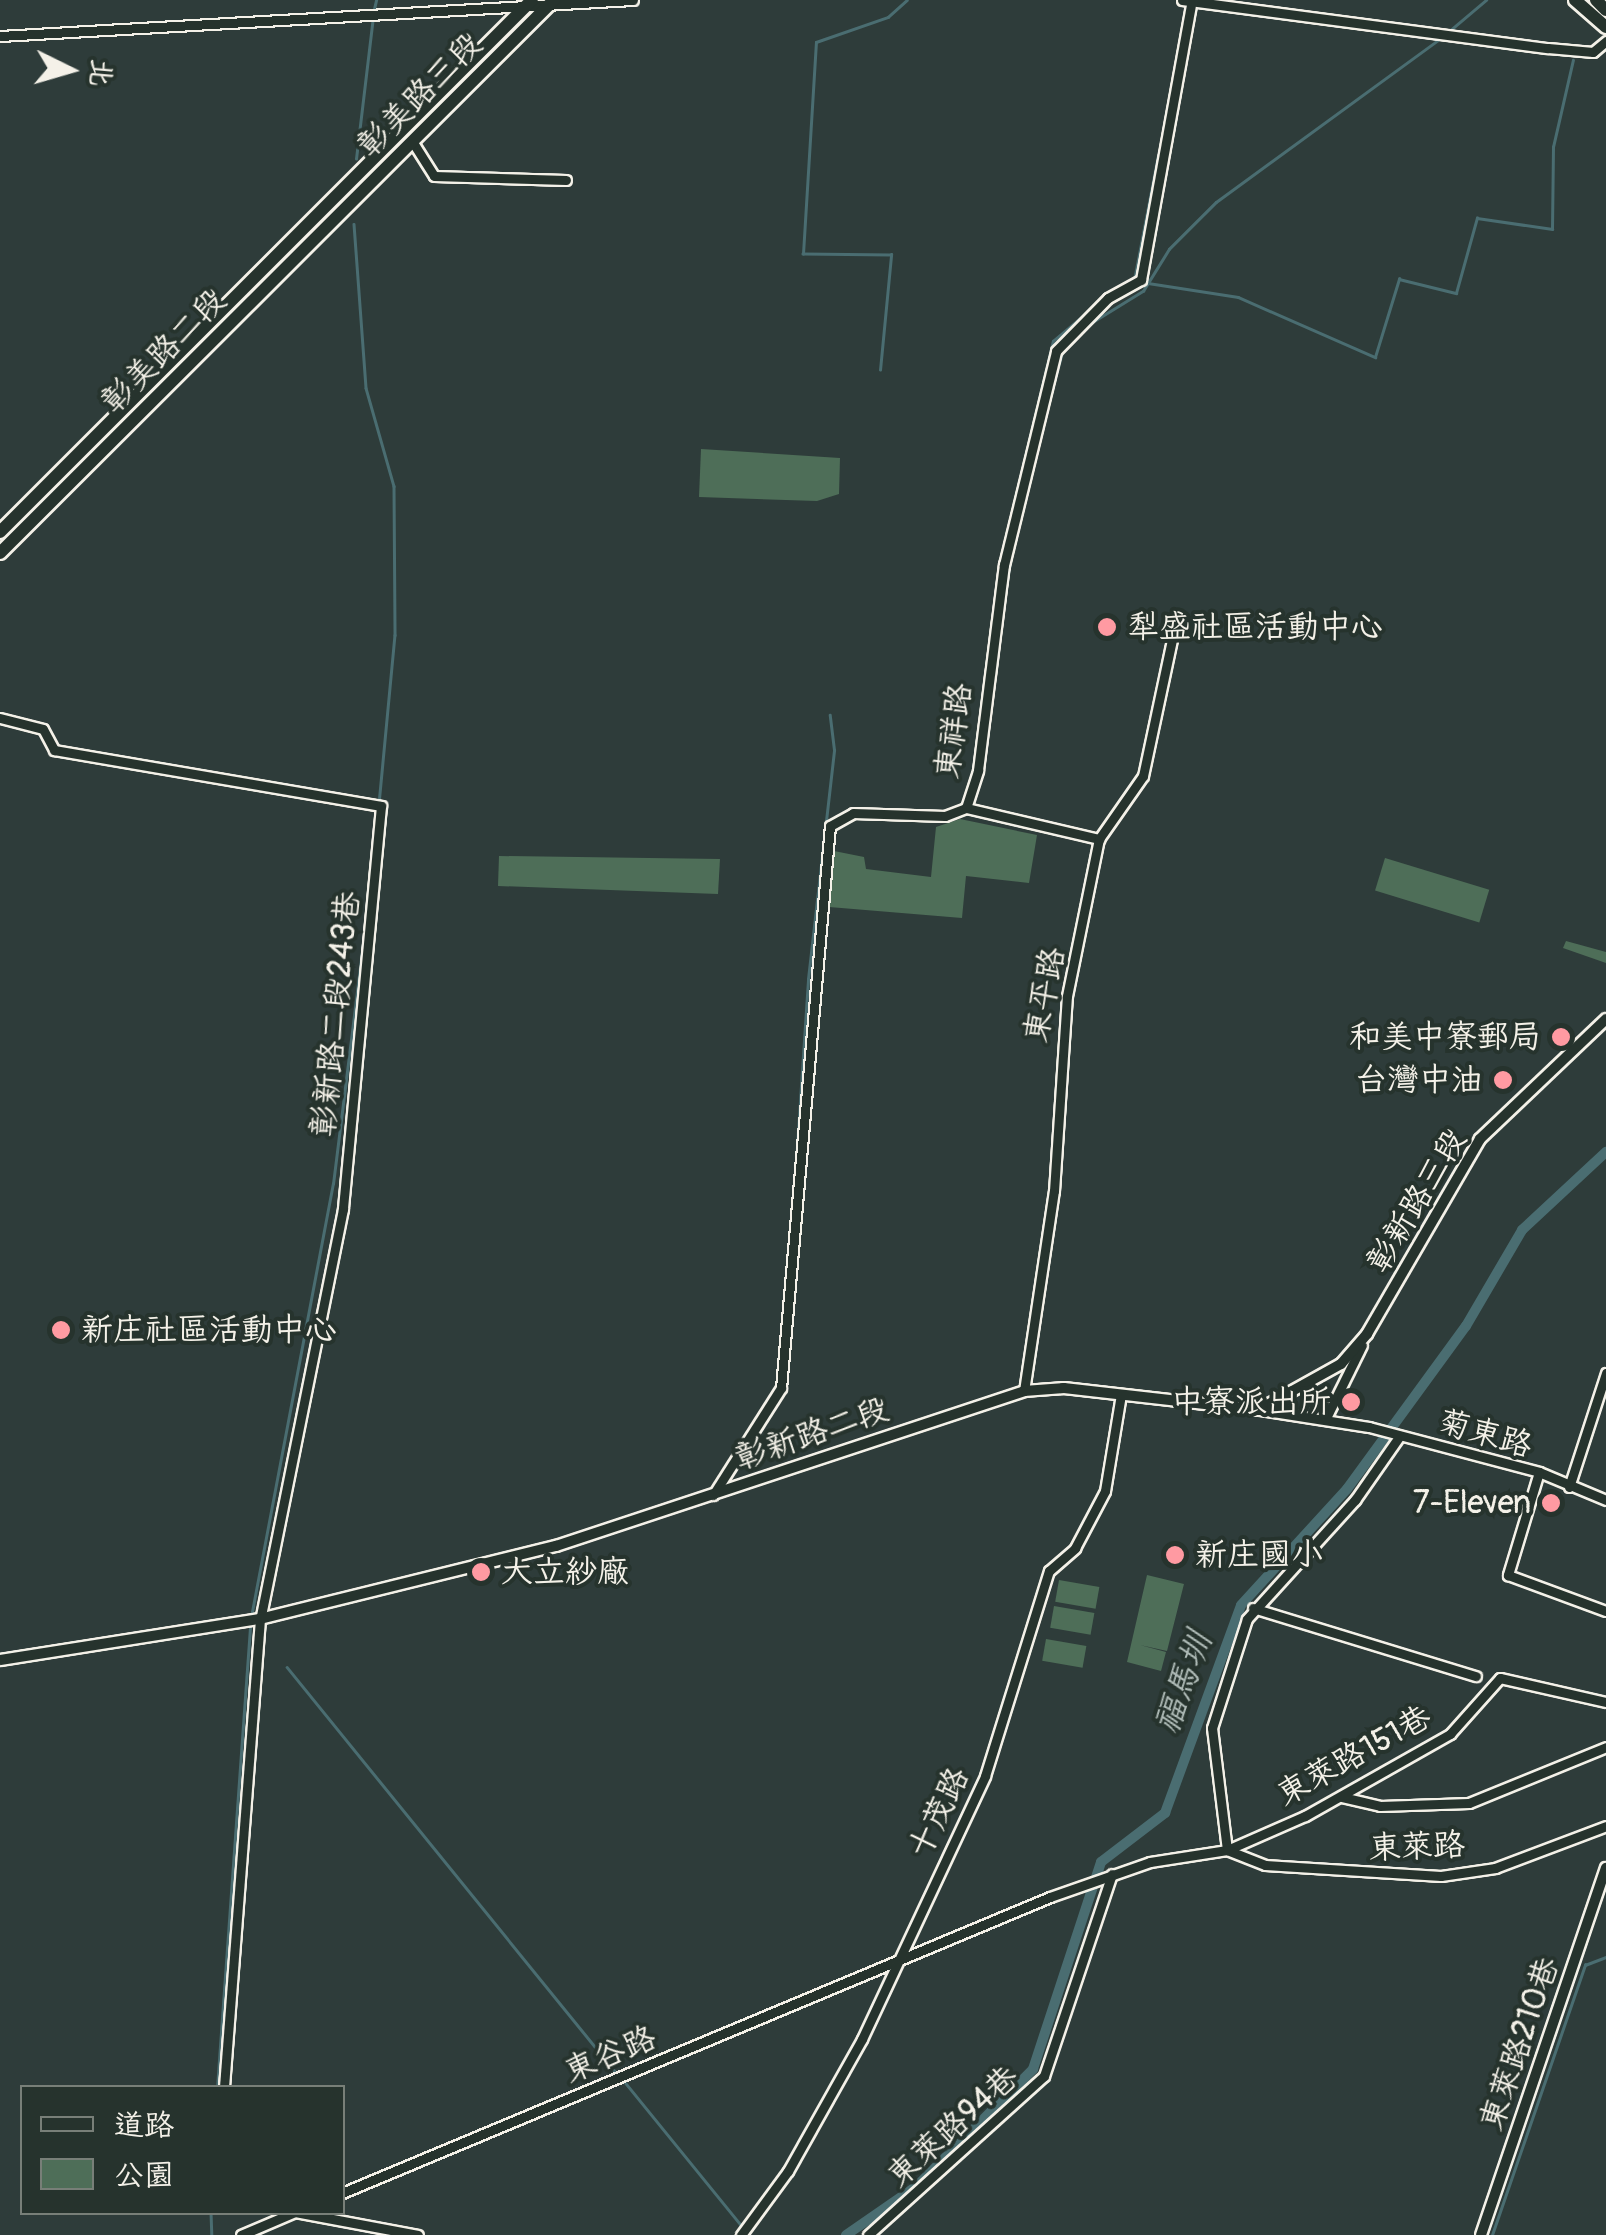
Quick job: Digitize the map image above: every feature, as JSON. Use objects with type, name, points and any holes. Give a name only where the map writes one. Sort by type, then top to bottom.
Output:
[{"type":"main road","points":[[1575,0],[1606,27]]},
{"type":"main road","points":[[1596,0],[1606,10]]},
{"type":"main road","name":"彰美路三段","points":[[364,180],[412,142],[540,3]]},
{"type":"main road","name":"彰美路三段","points":[[364,180],[540,3]]},
{"type":"main road","name":"彰美路二段","points":[[0,553],[156,388],[364,180]]},
{"type":"main road","name":"彰美路二段","points":[[0,532],[156,388]]},
{"type":"street","points":[[0,36],[632,0]]},
{"type":"street","points":[[1182,0],[1593,52],[1606,40]]},
{"type":"street","name":"東祥路","points":[[712,1495],[781,1388],[830,826],[853,813],[945,816],[966,808],[978,770],[1004,565],[1056,351],[1108,298],[1141,280],[1192,1]]},
{"type":"street","points":[[412,142],[434,176],[566,180]]},
{"type":"street","name":"東平路","points":[[1024,1392],[1054,1191],[1066,996],[1099,839],[1142,776],[1174,625]]},
{"type":"street","name":"彰新路二段243巷","points":[[0,718],[43,729],[54,750],[376,806],[343,1208],[254,1620]]},
{"type":"street","points":[[966,808],[1099,839]]},
{"type":"street","name":"彰新路三段","points":[[1367,1334],[1480,1139],[1606,1018]]},
{"type":"street","points":[[1258,1410],[1340,1364],[1367,1334]]},
{"type":"street","points":[[1258,1410],[1326,1418],[1367,1334]]},
{"type":"street","points":[[1568,1487],[1606,1373]]},
{"type":"street","name":"彰新路二段","points":[[0,1660],[254,1620],[556,1546],[1024,1392],[1121,1394],[1258,1410]]},
{"type":"street","name":"十茂路","points":[[740,2235],[788,2171],[896,1963],[1003,1734],[1014,1674],[1027,1656],[1050,1571],[1074,1548],[1105,1491],[1121,1394]]},
{"type":"street","name":"菊東路","points":[[1326,1418],[1539,1472],[1508,1576],[1606,1611]]},
{"type":"street","points":[[896,1963],[1112,1874],[1226,1850],[1212,1728],[1253,1608],[1312,1552],[1395,1435]]},
{"type":"street","points":[[1539,1472],[1606,1500]]},
{"type":"street","points":[[1253,1608],[1476,1676]]},
{"type":"street","points":[[224,2085],[254,1620]]},
{"type":"street","name":"東萊路151巷","points":[[1226,1850],[1342,1796],[1450,1734],[1500,1678],[1606,1702]]},
{"type":"street","points":[[1342,1796],[1380,1806],[1469,1803],[1606,1747]]},
{"type":"street","name":"東萊路","points":[[1226,1850],[1265,1865],[1442,1876],[1495,1868],[1606,1826]]},
{"type":"street","name":"東萊路210巷","points":[[1481,2235],[1606,1868]]},
{"type":"street","name":"東萊路94巷","points":[[868,2235],[1044,2076],[1112,1874]]},
{"type":"street","name":"東谷路","points":[[345,2192],[896,1963]]},
{"type":"street","points":[[242,2235],[288,2215]]},
{"type":"street","points":[[305,2215],[360,2232],[380,2224],[417,2235]]},
{"type":"green space","points":[[701,449],[840,458],[839,494],[817,501],[699,497]]},
{"type":"green space","points":[[960,819],[1037,835],[1029,883],[966,876],[962,918],[817,906],[824,849],[864,857],[866,869],[931,877],[936,827]]},
{"type":"green space","points":[[499,856],[720,859],[718,894],[498,886]]},
{"type":"green space","points":[[1385,858],[1489,890],[1479,922],[1375,891]]},
{"type":"green space","points":[[1566,941],[1606,952],[1606,963],[1563,948]]},
{"type":"green space","points":[[1147,1575],[1184,1584],[1167,1651],[1140,1645],[1166,1652],[1161,1671],[1127,1662]]},
{"type":"green space","points":[[1059,1580],[1099,1587],[1096,1609],[1055,1602]]},
{"type":"green space","points":[[1054,1606],[1094,1613],[1091,1635],[1050,1628]]},
{"type":"green space","points":[[1046,1639],[1086,1646],[1083,1668],[1042,1661]]},
{"type":"waterway","points":[[374,9],[376,0]]},
{"type":"waterway","points":[[880,370],[891,255],[803,254],[816,42],[888,17],[907,0]]},
{"type":"waterway","points":[[1447,33],[1486,0]]},
{"type":"waterway","points":[[356,159],[373,17]]},
{"type":"waterway","points":[[1086,326],[1143,291],[1169,249],[1216,202],[1441,38]]},
{"type":"waterway","points":[[1148,283],[1238,297],[1375,357],[1399,279],[1456,293],[1477,218],[1552,229],[1553,147],[1573,60]]},
{"type":"waterway","points":[[1134,280],[1158,155]]},
{"type":"waterway","points":[[354,224],[366,388],[394,486],[395,635],[379,803]]},
{"type":"waterway","points":[[1008,528],[1053,341],[1098,303]]},
{"type":"waterway","points":[[1043,423],[1063,349]]},
{"type":"waterway","points":[[1006,584],[1014,543]]},
{"type":"waterway","points":[[973,771],[998,575]]},
{"type":"waterway","points":[[795,1176],[808,979],[834,750],[830,715]]},
{"type":"waterway","points":[[251,1617],[333,1184],[366,920]]},
{"type":"waterway","name":"福馬圳","points":[[846,2235],[917,2186],[1033,2069],[1101,1862],[1165,1813],[1241,1605],[1347,1489],[1466,1326],[1522,1230],[1606,1152]]},
{"type":"waterway","points":[[777,1376],[783,1318]]},
{"type":"waterway","points":[[217,2085],[250,1625]]},
{"type":"waterway","points":[[287,1667],[618,2075]]},
{"type":"waterway","points":[[1492,2235],[1585,1965],[1606,1957]]},
{"type":"waterway","points":[[624,2081],[742,2226]]},
{"type":"waterway","points":[[211,2215],[212,2235]]},
{"type":"place","name":"犁盛社區活動中心","points":[[1107,627]]},
{"type":"place","name":"和美中寮郵局","points":[[1561,1037]]},
{"type":"place","name":"台灣中油","points":[[1503,1080]]},
{"type":"place","name":"新庄社區活動中心","points":[[61,1330]]},
{"type":"place","name":"中寮派出所","points":[[1351,1402]]},
{"type":"place","name":"7-Eleven","points":[[1551,1503]]},
{"type":"place","name":"新庄國小","points":[[1175,1555]]},
{"type":"place","name":"大立紗廠","points":[[481,1572]]}]
